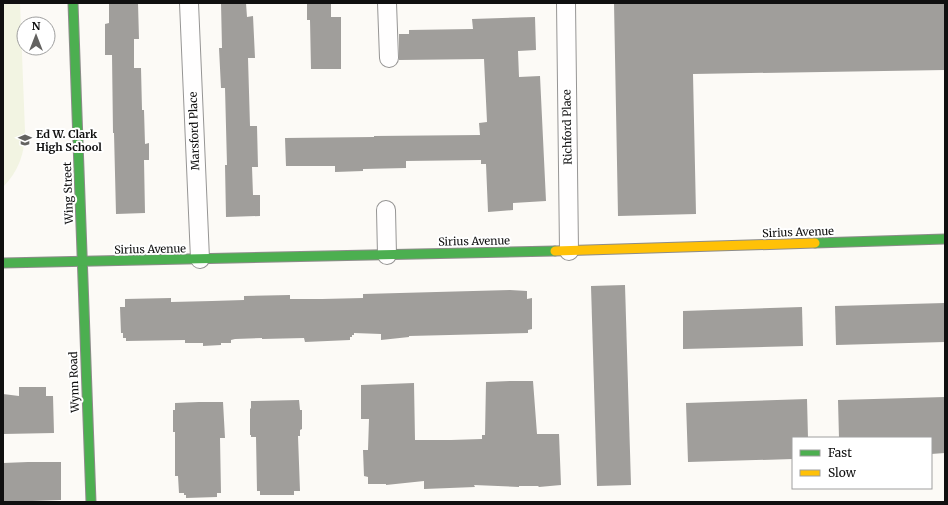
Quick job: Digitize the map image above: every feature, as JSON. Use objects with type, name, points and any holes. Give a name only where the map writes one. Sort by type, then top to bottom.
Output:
[{"type":"street","name":"Wing Street","points":[[73,3],[82,262]]},
{"type":"street","name":"Marsford Place","points":[[189,3],[200,259]]},
{"type":"street","points":[[387,3],[389,58]]},
{"type":"street","name":"Richford Place","points":[[566,3],[569,251]]},
{"type":"street","points":[[386,210],[387,255]]},
{"type":"street","name":"Sirius Avenue","points":[[3,264],[569,251],[945,239]]},
{"type":"street","name":"Wynn Road","points":[[82,262],[91,502]]},
{"type":"green space","points":[[3,3],[20,3],[21,16],[16,16],[16,56],[22,56],[25,139],[17,168],[9,181],[3,187]]},
{"type":"building","points":[[109,3],[138,3],[139,39],[134,39],[134,68],[141,68],[142,110],[144,110],[145,144],[149,143],[149,160],[144,160],[145,213],[116,214],[112,55],[105,55],[105,24],[109,23]]},
{"type":"building","points":[[221,3],[246,3],[247,17],[253,16],[255,58],[248,58],[250,126],[257,126],[258,167],[252,167],[253,195],[260,195],[260,216],[226,217],[225,165],[227,165],[225,88],[221,88],[219,48],[222,48]]},
{"type":"building","points":[[307,3],[331,3],[331,17],[341,17],[341,69],[311,69],[310,20],[307,20]]},
{"type":"building","points":[[614,3],[945,3],[945,70],[693,74],[696,214],[618,216]]},
{"type":"building","points":[[535,17],[536,50],[518,51],[519,77],[540,76],[546,201],[513,203],[513,210],[488,212],[486,164],[481,164],[481,160],[406,161],[406,168],[363,169],[363,171],[335,172],[335,166],[286,166],[285,138],[480,135],[479,123],[487,122],[484,59],[399,60],[399,34],[409,34],[409,30],[473,29],[472,19]]},
{"type":"building","points":[[625,285],[631,485],[597,486],[591,286]]},
{"type":"building","points":[[510,290],[527,291],[527,299],[532,298],[532,329],[528,330],[528,333],[409,336],[381,340],[381,334],[354,333],[352,337],[350,337],[350,340],[305,342],[304,338],[235,339],[231,340],[231,343],[203,346],[203,343],[185,343],[185,340],[126,341],[126,338],[123,338],[123,333],[121,333],[120,307],[125,307],[125,299],[171,298],[171,302],[244,300],[244,296],[290,295],[290,299],[322,299],[363,298],[363,294]]},
{"type":"building","points":[[945,303],[945,342],[836,345],[835,306]]},
{"type":"building","points":[[802,307],[803,346],[683,349],[683,311]]},
{"type":"building","points":[[533,381],[537,434],[559,434],[561,485],[519,487],[474,485],[475,487],[424,489],[424,481],[386,485],[368,484],[368,477],[364,476],[363,450],[368,450],[369,419],[361,419],[361,385],[414,383],[415,440],[451,440],[482,439],[482,435],[485,435],[486,382]]},
{"type":"building","points":[[19,387],[46,387],[46,396],[53,396],[54,433],[3,434],[3,394],[19,396]]},
{"type":"building","points":[[945,397],[945,453],[932,454],[932,437],[839,437],[838,400]]},
{"type":"building","points":[[807,399],[808,437],[792,437],[792,459],[688,462],[686,403]]},
{"type":"building","points":[[299,400],[300,410],[302,410],[302,429],[300,430],[300,436],[298,436],[300,491],[294,491],[294,495],[260,495],[260,491],[257,491],[256,437],[251,437],[250,435],[251,401]]},
{"type":"building","points":[[223,402],[225,438],[220,438],[221,493],[217,493],[217,497],[186,498],[184,493],[179,493],[178,476],[175,476],[175,432],[173,432],[173,410],[175,410],[175,403]]},
{"type":"building","points":[[61,462],[61,500],[4,502],[3,463]]},
{"type":"traffic: fast","points":[[73,3],[91,502]]},
{"type":"traffic: fast","points":[[815,243],[945,239]]},
{"type":"traffic: fast","points":[[3,263],[555,251]]},
{"type":"traffic: slow","points":[[555,251],[815,243]]},
{"type":"place","name":"Ed W. Clark High School","points":[[25,140]]}]
